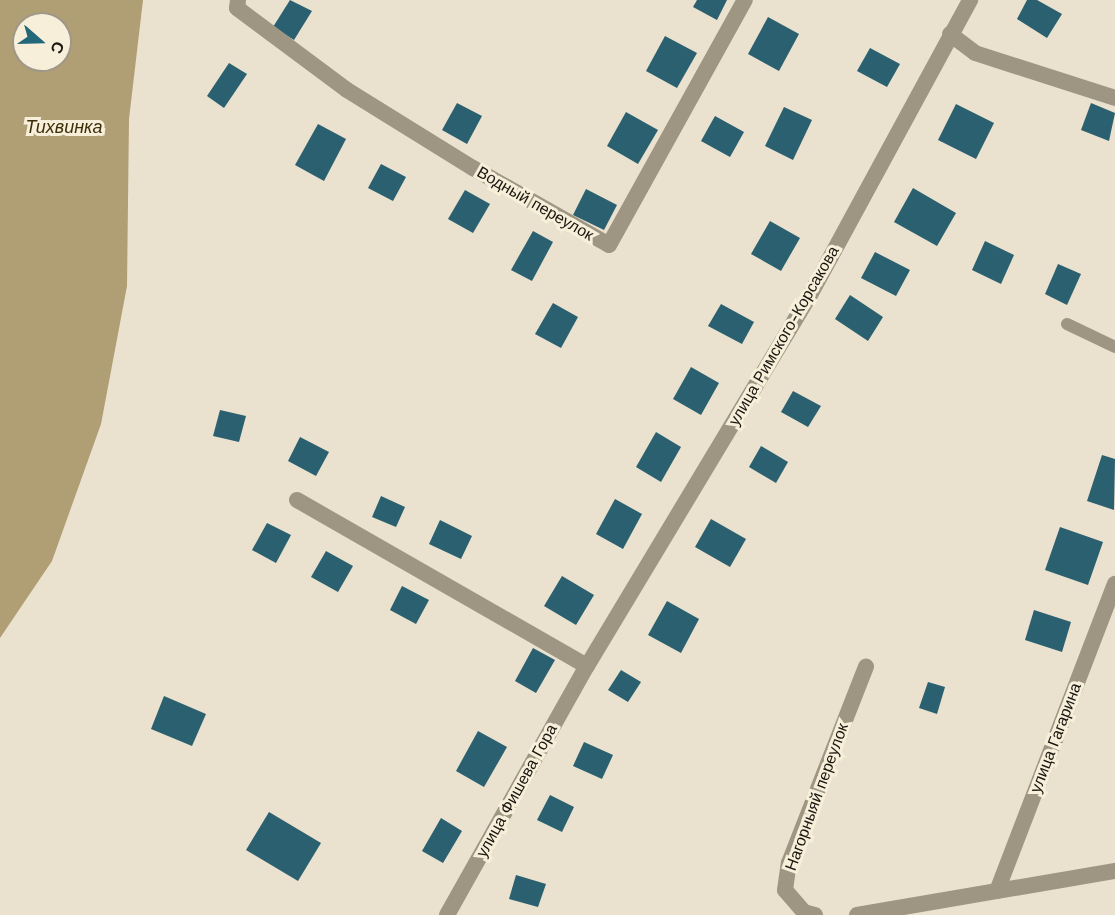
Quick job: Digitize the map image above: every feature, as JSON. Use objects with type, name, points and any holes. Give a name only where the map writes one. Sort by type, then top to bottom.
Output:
[{"type":"street","name":"Водный переулок","points":[[238,0],[237,8],[347,90],[473,168],[609,245],[745,0]]},
{"type":"street","name":"улица Римского-Корсакова","points":[[587,666],[810,295],[970,0]]},
{"type":"street","points":[[950,34],[975,53],[1115,98]]},
{"type":"street","points":[[297,500],[587,666]]},
{"type":"street","name":"улица Гагарина","points":[[997,891],[1115,584]]},
{"type":"street","name":"улица Фишева Гора","points":[[447,915],[587,666]]},
{"type":"street","name":"Нагорныяй переулок","points":[[815,915],[804,912],[785,890],[789,863],[866,667]]},
{"type":"street","points":[[857,915],[1115,871]]},
{"type":"lane","points":[[1067,324],[1115,347]]},
{"type":"water","name":"Тихвинка","points":[[0,0],[143,0],[129,119],[127,286],[101,424],[52,561],[0,638]]},
{"type":"building","points":[[290,0],[312,11],[294,40],[273,27]]},
{"type":"building","points":[[697,0],[727,0],[717,20],[693,7]]},
{"type":"building","points":[[1027,0],[1037,0],[1062,14],[1047,38],[1017,19]]},
{"type":"building","points":[[768,17],[799,34],[779,71],[748,54]]},
{"type":"building","points":[[665,36],[697,53],[677,88],[646,71]]},
{"type":"building","points":[[870,48],[900,64],[887,87],[857,71]]},
{"type":"building","points":[[229,63],[247,74],[224,108],[207,96]]},
{"type":"building","points":[[457,103],[482,116],[467,144],[442,130]]},
{"type":"building","points":[[1091,103],[1115,113],[1109,141],[1081,130]]},
{"type":"building","points":[[956,104],[994,123],[976,159],[938,140]]},
{"type":"building","points":[[784,107],[812,120],[793,160],[765,146]]},
{"type":"building","points":[[626,112],[658,130],[638,164],[607,146]]},
{"type":"building","points":[[715,116],[744,132],[730,157],[701,141]]},
{"type":"building","points":[[318,124],[346,139],[324,181],[295,165]]},
{"type":"building","points":[[381,164],[406,177],[393,201],[368,188]]},
{"type":"building","points":[[913,188],[956,213],[937,246],[894,222]]},
{"type":"building","points":[[586,189],[617,205],[604,230],[573,215]]},
{"type":"building","points":[[465,190],[490,204],[473,233],[448,219]]},
{"type":"building","points":[[770,221],[800,238],[781,271],[751,254]]},
{"type":"building","points":[[533,231],[553,242],[532,281],[511,270]]},
{"type":"building","points":[[985,241],[1014,255],[1001,284],[972,270]]},
{"type":"building","points":[[875,252],[910,270],[896,296],[861,278]]},
{"type":"building","points":[[1058,264],[1081,274],[1067,305],[1045,294]]},
{"type":"building","points":[[850,295],[883,317],[868,341],[835,319]]},
{"type":"building","points":[[553,303],[578,317],[561,348],[535,334]]},
{"type":"building","points":[[721,304],[754,322],[742,344],[708,326]]},
{"type":"building","points":[[691,367],[719,383],[701,415],[673,399]]},
{"type":"building","points":[[793,391],[821,406],[808,427],[781,412]]},
{"type":"building","points":[[220,410],[246,416],[239,442],[213,436]]},
{"type":"building","points":[[656,432],[681,447],[661,482],[636,467]]},
{"type":"building","points":[[300,437],[329,452],[316,476],[288,461]]},
{"type":"building","points":[[761,446],[788,462],[776,483],[749,467]]},
{"type":"building","points":[[1102,455],[1115,459],[1114,510],[1087,501]]},
{"type":"building","points":[[381,496],[405,507],[396,527],[372,517]]},
{"type":"building","points":[[615,499],[642,514],[623,549],[596,534]]},
{"type":"building","points":[[711,519],[746,539],[730,567],[695,547]]},
{"type":"building","points":[[440,520],[472,536],[461,559],[429,544]]},
{"type":"building","points":[[267,523],[291,535],[276,563],[252,550]]},
{"type":"building","points":[[1060,527],[1103,542],[1088,585],[1045,570]]},
{"type":"building","points":[[326,551],[353,566],[338,592],[311,577]]},
{"type":"building","points":[[562,576],[594,595],[576,625],[544,606]]},
{"type":"building","points":[[402,586],[429,600],[416,624],[390,610]]},
{"type":"building","points":[[667,601],[699,619],[681,653],[648,635]]},
{"type":"building","points":[[1034,610],[1071,622],[1062,652],[1025,640]]},
{"type":"building","points":[[533,648],[555,660],[536,693],[515,681]]},
{"type":"building","points":[[621,670],[641,682],[628,702],[608,690]]},
{"type":"building","points":[[928,682],[945,687],[937,714],[919,708]]},
{"type":"building","points":[[164,696],[206,714],[192,746],[151,729]]},
{"type":"building","points":[[478,731],[507,747],[484,787],[456,771]]},
{"type":"building","points":[[584,742],[613,755],[602,779],[573,766]]},
{"type":"building","points":[[550,795],[574,807],[562,832],[537,820]]},
{"type":"building","points":[[269,812],[321,843],[298,881],[246,850]]},
{"type":"building","points":[[441,818],[462,831],[443,863],[422,851]]},
{"type":"building","points":[[516,875],[546,884],[538,907],[509,899]]}]
